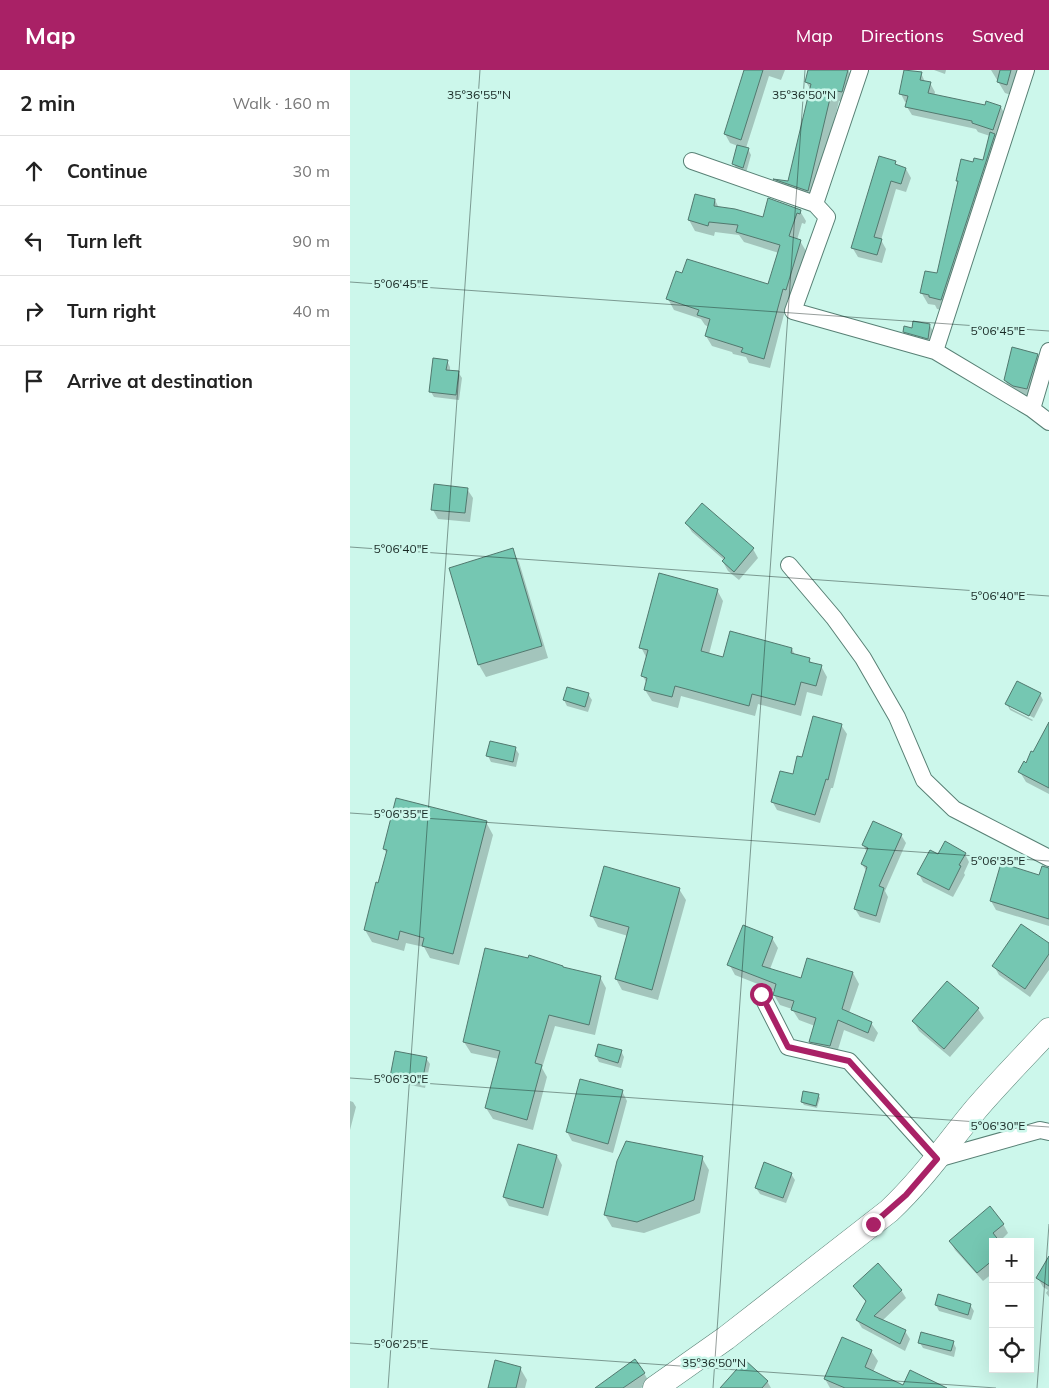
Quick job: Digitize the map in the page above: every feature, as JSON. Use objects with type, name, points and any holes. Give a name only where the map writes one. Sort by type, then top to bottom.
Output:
[{"type":"street","points":[[815,204],[860,70]]},
{"type":"street","points":[[935,351],[1026,70]]},
{"type":"street","points":[[692,161],[815,204],[827,217],[793,311],[935,351],[1032,409],[1049,422]]},
{"type":"street","points":[[1032,409],[1049,351]]},
{"type":"street","points":[[789,565],[834,618],[863,658],[897,717],[924,780],[954,809],[1049,858]]},
{"type":"street","points":[[761,994],[788,1047],[849,1061],[937,1159]]},
{"type":"street","points":[[655,1388],[726,1338],[878,1220],[906,1195],[978,1107],[1049,1030]]},
{"type":"street","points":[[937,1159],[1040,1130],[1049,1132]]},
{"type":"building","points":[[744,70],[763,70],[741,140],[724,134]]},
{"type":"building","points":[[808,70],[848,70],[842,92],[832,90],[808,191],[773,179],[788,181],[811,84],[805,82]]},
{"type":"building","points":[[904,70],[922,72],[920,80],[931,82],[928,93],[985,105],[986,101],[1001,106],[993,130],[972,123],[972,121],[905,107],[908,96],[899,94]]},
{"type":"building","points":[[1000,70],[1011,70],[1007,85],[997,82]]},
{"type":"building","points":[[990,132],[995,134],[941,300],[929,297],[929,295],[920,293],[925,271],[937,273],[958,181],[956,181],[961,159],[973,162],[974,158],[983,160]]},
{"type":"building","points":[[737,145],[749,148],[743,168],[732,164]]},
{"type":"building","points":[[879,156],[896,161],[895,164],[906,168],[901,184],[891,181],[874,237],[882,239],[877,255],[851,248]]},
{"type":"building","points":[[695,194],[715,199],[714,206],[735,209],[763,217],[768,198],[801,210],[800,214],[797,213],[789,236],[801,240],[786,290],[783,289],[764,359],[741,352],[743,348],[705,336],[710,319],[697,315],[699,310],[666,299],[676,271],[682,273],[687,259],[768,284],[780,245],[736,232],[738,225],[709,222],[708,226],[688,220]]},
{"type":"building","points":[[913,321],[930,324],[928,339],[903,332],[904,326],[912,328]]},
{"type":"building","points":[[1012,347],[1038,354],[1027,389],[1013,386],[1004,380]]},
{"type":"building","points":[[433,358],[448,360],[446,370],[459,371],[456,395],[429,392]]},
{"type":"building","points":[[434,484],[468,488],[465,513],[431,510]]},
{"type":"building","points":[[702,503],[754,548],[734,572],[722,561],[725,558],[685,523]]},
{"type":"building","points":[[513,548],[542,646],[478,665],[449,568]]},
{"type":"building","points":[[659,573],[718,589],[701,651],[723,657],[730,631],[792,648],[791,653],[810,658],[809,662],[822,665],[816,686],[801,682],[795,705],[752,694],[749,706],[675,686],[672,697],[644,690],[647,678],[641,676],[648,650],[639,648]]},
{"type":"building","points":[[1017,681],[1041,693],[1029,716],[1005,704]]},
{"type":"building","points":[[567,687],[589,693],[585,707],[563,700]]},
{"type":"building","points":[[813,716],[842,724],[828,780],[826,779],[815,815],[771,802],[780,771],[793,774],[797,756],[802,757]]},
{"type":"building","points":[[1049,722],[1049,788],[1018,772],[1024,761],[1026,763],[1031,751],[1033,752]]},
{"type":"building","points":[[490,741],[516,747],[513,762],[486,756]]},
{"type":"building","points":[[396,798],[487,821],[453,954],[422,946],[424,938],[400,931],[398,940],[364,930],[376,882],[378,883],[387,850],[383,849]]},
{"type":"building","points":[[873,821],[902,834],[879,886],[884,888],[876,916],[854,909],[867,867],[861,864],[868,848],[862,845]]},
{"type":"building","points":[[945,841],[966,853],[949,890],[917,874],[930,850],[938,854]]},
{"type":"building","points":[[1001,863],[1039,875],[1042,866],[1049,868],[1049,919],[990,901]]},
{"type":"building","points":[[604,866],[680,888],[652,990],[615,979],[629,927],[590,916]]},
{"type":"building","points":[[1021,924],[1049,943],[1049,954],[1025,989],[992,966]]},
{"type":"building","points":[[743,925],[773,937],[762,966],[801,978],[807,958],[853,972],[842,1009],[872,1022],[868,1033],[838,1020],[830,1046],[809,1042],[816,1018],[791,1010],[794,1001],[773,995],[776,984],[727,965]]},
{"type":"building","points":[[485,948],[528,958],[529,955],[563,967],[601,976],[589,1025],[549,1015],[535,1063],[542,1065],[527,1120],[485,1108],[500,1051],[463,1042]]},
{"type":"building","points":[[947,981],[979,1008],[944,1049],[912,1021]]},
{"type":"building","points":[[598,1044],[622,1050],[618,1063],[595,1056]]},
{"type":"building","points":[[395,1051],[427,1057],[422,1083],[390,1077]]},
{"type":"building","points":[[580,1079],[623,1090],[608,1144],[566,1132]]},
{"type":"building","points":[[803,1091],[819,1094],[816,1106],[801,1102]]},
{"type":"building","points":[[626,1141],[703,1156],[694,1200],[637,1222],[604,1215],[617,1161]]},
{"type":"building","points":[[518,1144],[557,1155],[543,1208],[503,1197]]},
{"type":"building","points":[[764,1162],[792,1173],[783,1198],[755,1188]]},
{"type":"building","points":[[990,1206],[1004,1224],[993,1233],[997,1238],[989,1238],[989,1263],[977,1273],[949,1241]]},
{"type":"building","points":[[1049,1256],[1049,1286],[1036,1278]]},
{"type":"building","points":[[878,1263],[902,1290],[874,1316],[906,1330],[900,1344],[856,1320],[866,1301],[853,1286]]},
{"type":"building","points":[[938,1294],[971,1304],[968,1315],[935,1305]]},
{"type":"building","points":[[921,1332],[954,1341],[951,1351],[918,1343]]},
{"type":"building","points":[[842,1337],[872,1350],[865,1367],[903,1385],[910,1370],[947,1388],[845,1388],[824,1379]]},
{"type":"building","points":[[635,1359],[645,1373],[623,1388],[595,1388]]},
{"type":"building","points":[[495,1360],[521,1367],[516,1388],[488,1388]]},
{"type":"building","points":[[745,1360],[768,1381],[762,1388],[720,1388]]},
{"type":"route","points":[[761,994],[788,1047],[849,1061],[937,1159],[906,1195],[873,1224]]}]
